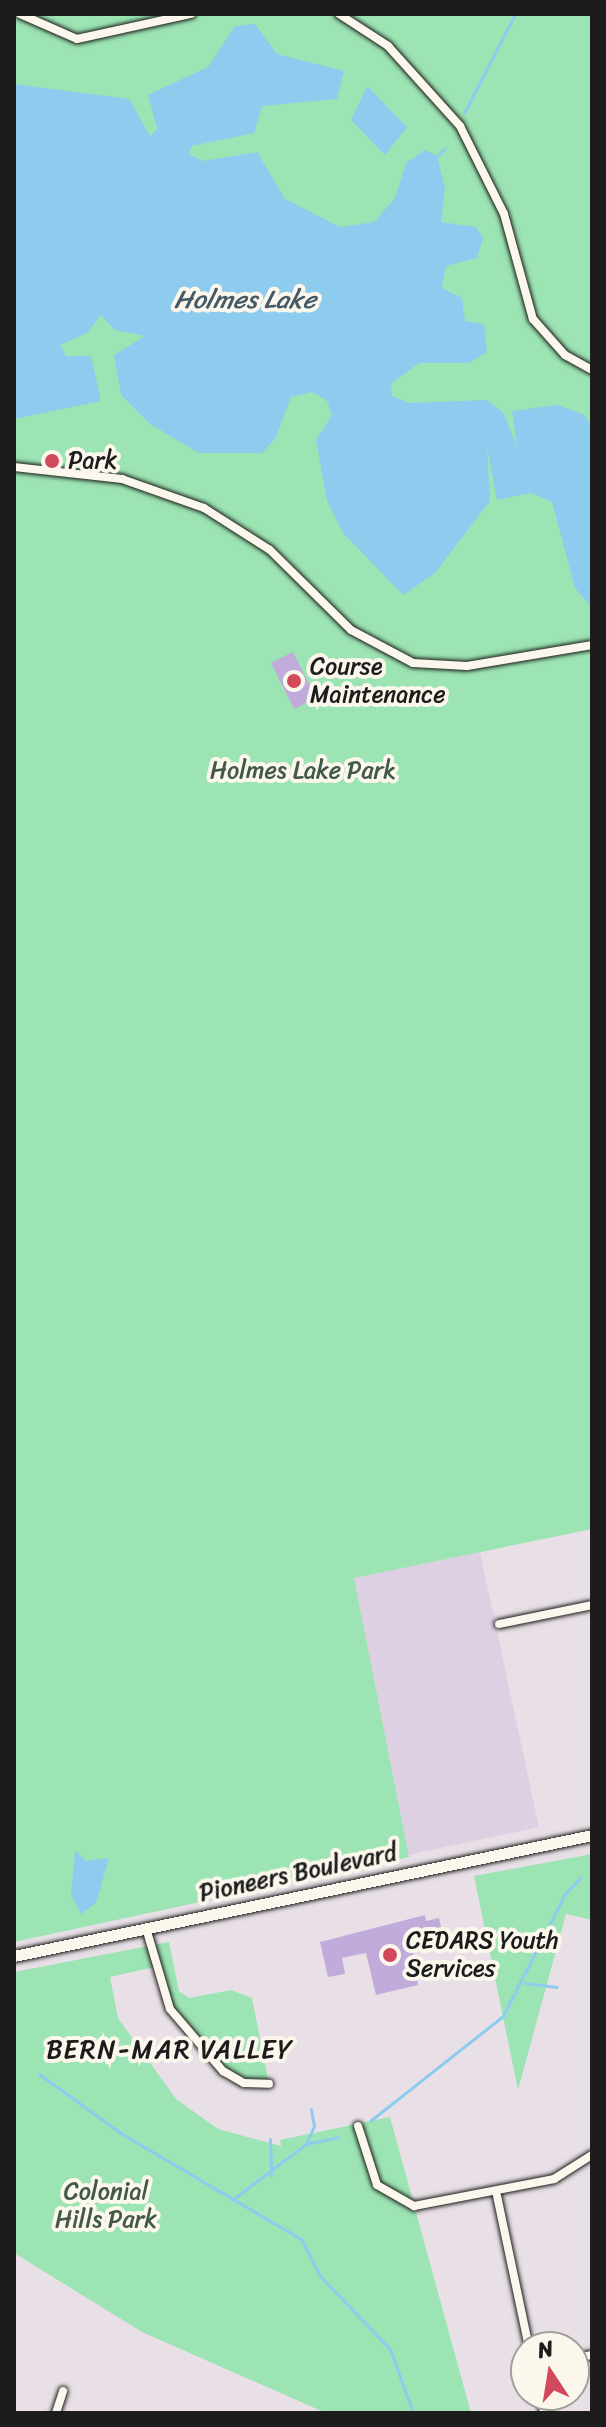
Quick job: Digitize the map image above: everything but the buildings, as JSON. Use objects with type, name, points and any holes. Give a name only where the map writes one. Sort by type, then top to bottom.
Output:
[{"type":"main road","name":"Pioneers Boulevard","points":[[14,1956],[592,1835]]},
{"type":"street","points":[[20,14],[77,39],[191,14]]},
{"type":"street","points":[[339,14],[396,53],[460,126],[504,214],[533,319],[565,355],[592,370]]},
{"type":"street","points":[[14,467],[122,479],[204,508],[263,544],[351,630],[413,663],[467,666],[592,645]]},
{"type":"street","points":[[499,1624],[592,1605]]},
{"type":"street","points":[[146,1928],[170,2009],[223,2071],[244,2083],[269,2084]]},
{"type":"street","points":[[358,2126],[372,2178],[394,2200],[429,2206],[567,2175],[592,2155]]},
{"type":"street","points":[[496,2191],[526,2331]]},
{"type":"street","points":[[56,2413],[63,2391]]},
{"type":"shaded area","points":[[480,1552],[539,1827],[408,1855],[354,1578]]},
{"type":"green space","name":"Holmes Lake Park","points":[[14,14],[592,14],[592,1529],[354,1578],[409,1857],[14,1942]]},
{"type":"green space","points":[[592,1854],[592,1920],[566,1914],[518,2090],[474,1876]]},
{"type":"green space","name":"Colonial Hills Park","points":[[169,1942],[179,1991],[189,1998],[231,1990],[252,1998],[269,2084],[235,2079],[165,2002],[155,1967],[110,1977],[118,2018],[176,2099],[218,2129],[281,2146],[280,2140],[390,2117],[471,2413],[326,2413],[142,2332],[14,2253],[14,1972]]},
{"type":"water","name":"Holmes Lake","points":[[255,24],[277,54],[344,71],[337,99],[262,106],[254,133],[192,146],[189,154],[203,161],[257,152],[285,199],[340,227],[374,222],[395,198],[406,163],[425,150],[437,156],[445,188],[441,222],[476,227],[483,238],[477,258],[446,266],[442,288],[462,298],[465,321],[484,324],[487,352],[469,363],[419,363],[391,384],[392,396],[409,403],[487,400],[504,413],[517,448],[512,411],[557,405],[583,414],[592,425],[592,608],[575,588],[552,502],[531,493],[497,500],[487,447],[490,501],[435,573],[403,595],[343,533],[327,501],[316,440],[332,415],[327,401],[312,392],[291,397],[275,439],[262,453],[199,453],[150,424],[121,395],[114,355],[145,336],[115,330],[101,315],[87,333],[60,345],[66,356],[91,356],[101,401],[14,419],[14,84],[129,99],[150,136],[157,129],[148,95],[208,67],[235,26]]},
{"type":"water","points":[[367,86],[407,127],[385,155],[351,120]]},
{"type":"water","points":[[75,1850],[86,1861],[109,1858],[96,1903],[81,1914],[71,1895]]},
{"type":"waterway","points":[[464,113],[515,14]]},
{"type":"waterway","points":[[437,156],[444,149]]},
{"type":"waterway","points":[[370,2121],[503,2016],[565,1894],[581,1877]]},
{"type":"waterway","points":[[525,1983],[557,1987]]},
{"type":"waterway","points":[[39,2074],[122,2134],[301,2239],[320,2276],[390,2349],[413,2413]]},
{"type":"waterway","points":[[232,2200],[306,2144],[314,2126],[311,2109]]},
{"type":"waterway","points":[[306,2144],[338,2137]]},
{"type":"waterway","points":[[270,2139],[271,2175]]},
{"type":"place","name":"Park","points":[[52,461]]},
{"type":"place","name":"Course Maintenance","points":[[294,681]]},
{"type":"place","name":"CEDARS Youth Services","points":[[390,1955]]},
{"type":"district","name":"BERN-MAR VALLEY","points":[[170,2050]]}]
